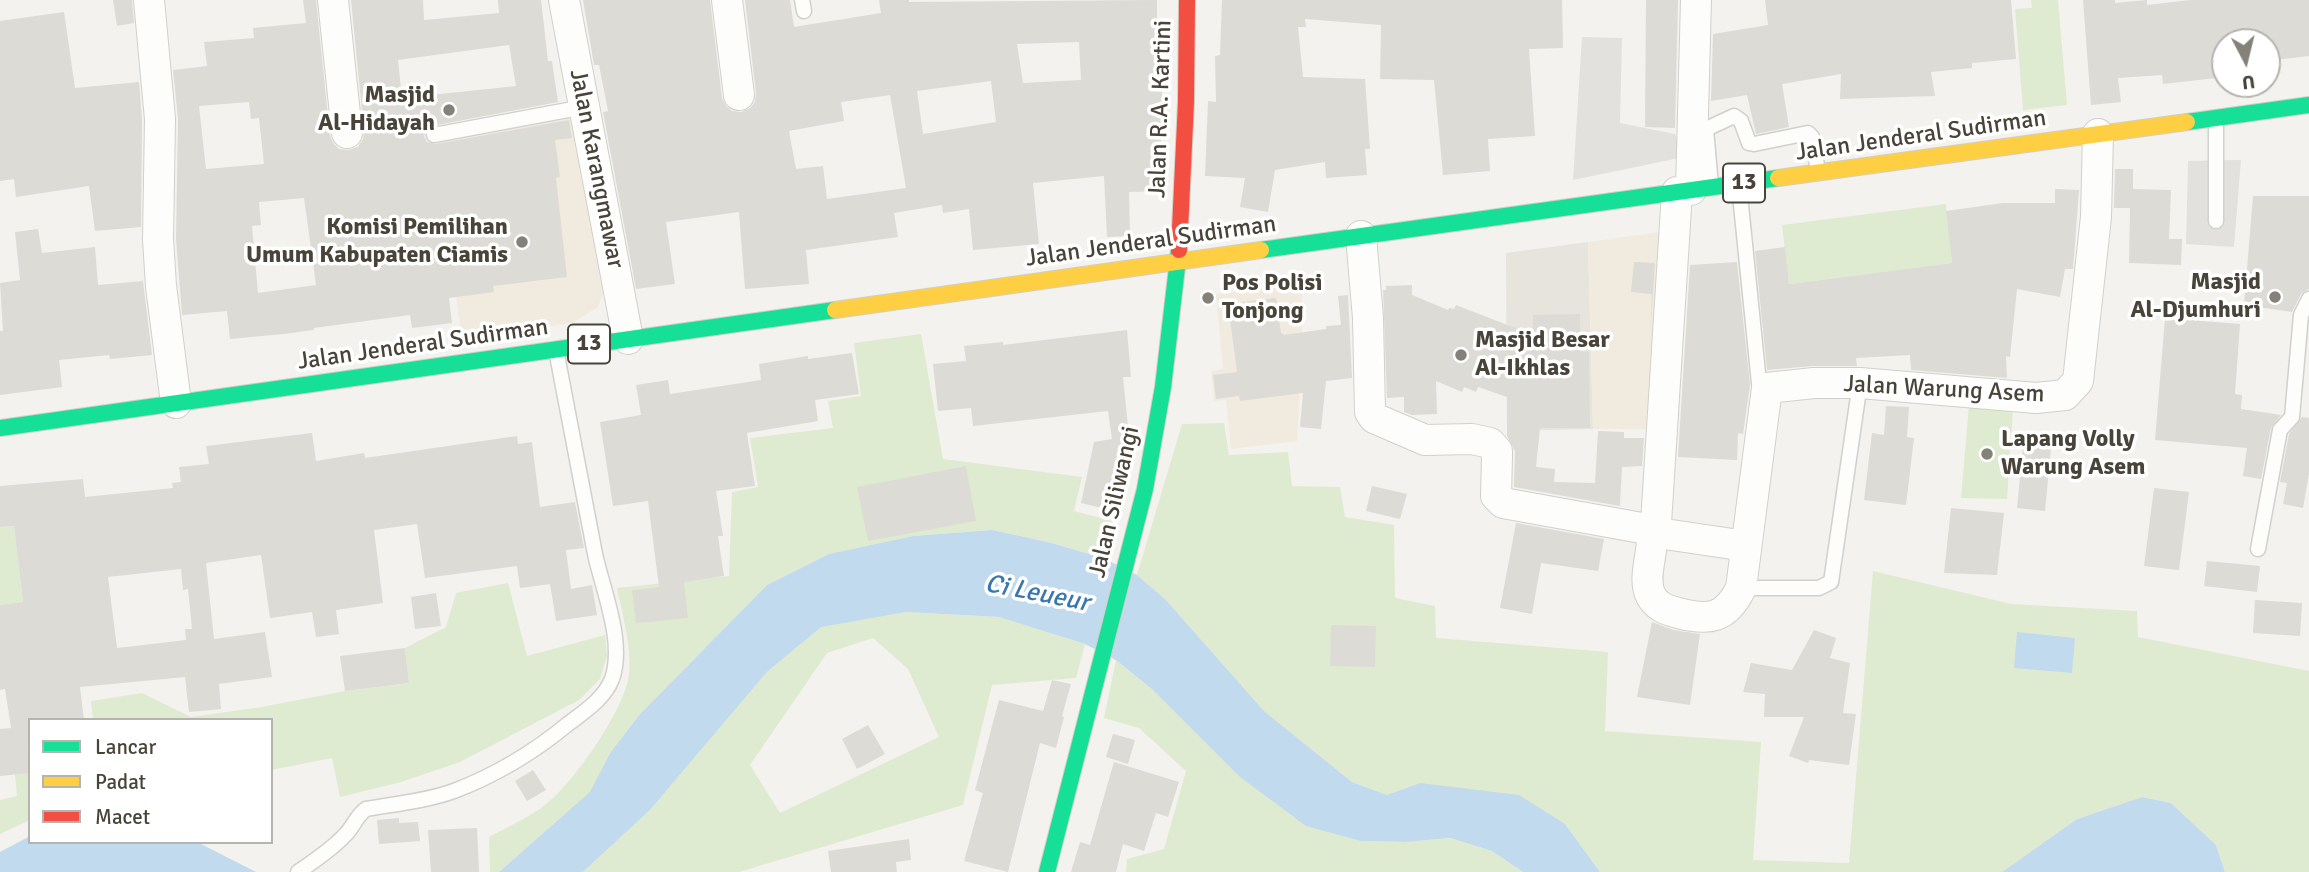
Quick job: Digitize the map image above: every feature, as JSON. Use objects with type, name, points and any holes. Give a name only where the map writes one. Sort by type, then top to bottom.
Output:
[{"type":"main road","name":"Jalan R.A. Kartini","points":[[1179,261],[1186,102],[1187,0]]},
{"type":"main road","name":"Jalan Jenderal Sudirman","points":[[0,428],[2309,105]]},
{"type":"main road","name":"Jalan Siliwangi","points":[[1048,872],[1145,489],[1163,387],[1179,261]]},
{"type":"street","points":[[149,0],[160,119],[158,239],[176,403]]},
{"type":"street","points":[[333,0],[347,133]]},
{"type":"street","name":"Jalan Karangmawar","points":[[564,0],[628,339]]},
{"type":"street","points":[[727,0],[739,94]]},
{"type":"street","points":[[1696,0],[1693,190],[1656,523],[1651,532],[1653,540],[1648,588],[1657,604],[1666,610],[1700,618],[1712,617],[1734,602],[1741,588],[1766,388]]},
{"type":"street","name":"Jalan Warung Asem","points":[[1766,388],[1814,383],[1860,383],[2036,398],[2065,395],[2078,380],[2096,217],[2098,134]]},
{"type":"street","points":[[1361,236],[1368,318],[1370,412],[1374,418],[1425,440],[1472,439],[1490,443],[1497,451],[1496,496],[1503,503],[1642,528],[1651,532],[1746,546]]},
{"type":"lane","points":[[434,135],[584,107]]},
{"type":"lane","points":[[1693,190],[1706,129],[1734,116],[1741,121],[1749,143],[1808,133],[1812,137],[1818,173]]},
{"type":"lane","points":[[2216,118],[2216,220]]},
{"type":"lane","points":[[1738,184],[1759,383],[1766,388]]},
{"type":"lane","points":[[2258,549],[2280,430],[2292,417],[2301,315],[2309,299]]},
{"type":"lane","points":[[298,872],[347,834],[360,813],[366,809],[418,801],[453,792],[500,771],[531,752],[600,699],[611,680],[616,661],[615,638],[596,557],[556,349]]},
{"type":"lane","points":[[1741,588],[1819,588],[1831,582],[1860,383]]},
{"type":"shaded area","points":[[1582,37],[1622,38],[1620,123],[1675,134],[1684,157],[1573,180]]},
{"type":"shaded area","name":"Komisi Pemilihan Umum Kabupaten Ciamis","points":[[575,116],[604,291],[598,307],[572,323],[462,339],[435,141]]},
{"type":"shaded area","points":[[2241,160],[2234,247],[2186,244],[2188,161]]},
{"type":"shaded area","points":[[1674,230],[1660,429],[1593,429],[1588,242]]},
{"type":"shaded area","points":[[1588,242],[1593,429],[1507,431],[1506,253]]},
{"type":"shaded area","points":[[1302,283],[1297,441],[1231,449],[1226,400],[1214,401],[1211,371],[1223,369],[1216,294]]},
{"type":"green space","points":[[2031,0],[2058,0],[2067,105],[2023,110],[2015,9],[2032,8]]},
{"type":"green space","points":[[1946,204],[1952,263],[1789,284],[1782,225]]},
{"type":"green space","points":[[921,334],[943,459],[1082,477],[1074,511],[1112,521],[1103,558],[992,530],[913,536],[829,554],[767,585],[640,714],[610,753],[591,792],[499,872],[490,872],[489,837],[541,808],[567,784],[595,747],[618,707],[626,689],[630,664],[617,588],[729,576],[732,492],[758,487],[750,438],[833,428],[828,401],[861,396],[854,343]]},
{"type":"green space","name":"Lapang Volly Warung Asem","points":[[1969,405],[2013,409],[2007,499],[1961,498]]},
{"type":"green space","points":[[1224,423],[1229,455],[1288,452],[1292,486],[1340,487],[1345,517],[1394,525],[1395,598],[1435,606],[1436,638],[1608,652],[1605,731],[1761,742],[1753,860],[1849,863],[1873,571],[2011,604],[2137,611],[2138,637],[2309,671],[2309,872],[2225,872],[2216,845],[2171,803],[2142,797],[2077,819],[2002,872],[1600,872],[1565,824],[1420,783],[1387,795],[1352,782],[1264,711],[1166,600],[1137,575],[1182,424]]},
{"type":"green space","points":[[14,526],[23,602],[0,605],[0,527]]},
{"type":"green space","points":[[508,583],[527,656],[605,635],[607,656],[600,679],[579,700],[460,762],[401,782],[340,797],[332,758],[273,770],[273,718],[93,718],[91,701],[142,693],[191,717],[409,683],[405,648],[446,627],[456,593]]},
{"type":"green space","points":[[906,612],[999,617],[1085,644],[1076,678],[992,685],[963,805],[739,872],[583,872],[650,810],[767,672],[821,626]],"holes":[[[873,638],[908,669],[939,737],[780,813],[750,765],[827,653]]]},
{"type":"green space","points":[[1116,660],[1153,690],[1361,841],[1406,842],[1450,838],[1492,851],[1523,872],[1126,872],[1127,859],[1164,849],[1186,771],[1139,728],[1104,718]]},
{"type":"green space","points":[[28,771],[28,821],[0,834],[0,800],[17,796],[15,774]]},
{"type":"water","name":"Ci Leueur","points":[[992,530],[1103,558],[1137,575],[1166,600],[1264,711],[1352,782],[1387,795],[1420,783],[1519,795],[1565,824],[1600,872],[1523,872],[1492,851],[1450,838],[1406,842],[1361,841],[1306,826],[1240,777],[1153,690],[1116,660],[1085,644],[999,617],[906,612],[821,627],[767,672],[650,810],[583,872],[499,872],[590,792],[610,753],[640,714],[767,585],[829,554],[913,536]]},
{"type":"water","points":[[2017,632],[2075,638],[2072,673],[2014,668]]},
{"type":"water","points":[[2142,797],[2171,803],[2216,845],[2225,872],[2002,872],[2077,819]]},
{"type":"water","points":[[28,837],[28,844],[201,844],[256,872],[0,872],[0,852]]},
{"type":"building","points":[[113,0],[132,0],[134,23],[117,26]]},
{"type":"building","points":[[303,0],[316,0],[330,136],[339,149],[348,150],[358,147],[364,131],[351,0],[423,0],[424,20],[499,13],[498,0],[541,0],[548,61],[552,61],[558,102],[432,126],[427,128],[424,136],[427,142],[436,144],[569,120],[572,138],[555,140],[560,177],[556,178],[567,277],[493,286],[494,292],[449,298],[452,323],[412,328],[410,315],[284,334],[230,339],[227,311],[182,315],[176,239],[178,119],[173,70],[207,66],[204,42],[254,38],[253,28],[306,23]],"holes":[[[509,45],[516,86],[402,98],[398,60]],[[249,102],[251,119],[259,118],[264,164],[206,169],[199,106]],[[304,198],[316,285],[258,293],[252,226],[261,225],[259,202]]]},
{"type":"building","points":[[583,0],[710,0],[722,98],[732,111],[741,112],[755,102],[756,93],[745,0],[790,0],[794,27],[881,13],[879,0],[1157,0],[1157,19],[1162,19],[1163,43],[1160,191],[1129,192],[1130,236],[1107,237],[1104,176],[1033,183],[1039,244],[973,250],[969,209],[943,213],[942,205],[894,213],[898,237],[806,250],[809,284],[745,289],[739,212],[666,222],[675,284],[636,289],[603,112],[608,111],[599,65],[594,65]],"holes":[[[1079,42],[1081,80],[1023,83],[1017,44]],[[991,81],[996,122],[923,134],[917,91]],[[890,95],[906,188],[827,199],[823,166],[796,169],[789,131],[844,121],[841,102]]]},
{"type":"building","points":[[1222,0],[1562,0],[1563,48],[1529,49],[1535,136],[1488,139],[1490,171],[1443,175],[1434,80],[1380,79],[1381,25],[1305,19],[1306,27],[1298,27],[1303,77],[1365,79],[1370,149],[1365,149],[1367,175],[1326,178],[1325,162],[1275,170],[1268,212],[1240,207],[1245,178],[1205,176],[1208,101],[1216,102],[1215,56],[1220,55]]},
{"type":"building","points":[[1646,0],[1678,0],[1675,128],[1645,127]]},
{"type":"building","points":[[1765,0],[2011,0],[2016,59],[1972,63],[1972,68],[1931,72],[1935,96],[1840,99],[1841,74],[1782,84],[1789,127],[1756,134],[1747,95],[1711,101],[1713,34],[1768,25]]},
{"type":"building","points":[[2083,0],[2115,0],[2115,3],[2147,0],[2147,5],[2190,0],[2309,0],[2309,56],[2281,59],[2281,28],[2211,28],[2211,79],[2163,84],[2162,75],[2118,78],[2121,102],[2091,105]]},
{"type":"building","points":[[64,12],[75,88],[139,82],[142,120],[141,227],[95,231],[89,186],[16,197],[14,179],[0,181],[0,21]]},
{"type":"building","points":[[2115,169],[2133,169],[2133,189],[2171,190],[2169,239],[2182,239],[2181,265],[2129,263],[2130,208],[2114,208]]},
{"type":"building","points":[[2055,189],[2079,190],[2073,269],[2065,269],[2060,297],[2017,289],[2010,357],[2006,356],[2007,378],[1911,370],[1910,355],[1856,358],[1857,366],[1767,370],[1755,251],[1785,247],[1789,284],[1952,263],[1946,211],[2003,203],[2055,203]]},
{"type":"building","points":[[2253,196],[2309,196],[2309,289],[2301,294],[2292,312],[2244,305]]},
{"type":"building","points":[[38,229],[42,253],[95,247],[98,285],[143,281],[152,355],[110,359],[109,355],[59,360],[62,387],[0,395],[0,331],[3,331],[0,283],[20,280],[15,232]]},
{"type":"building","points":[[1634,262],[1655,263],[1650,339],[1652,294],[1631,292]]},
{"type":"building","points":[[1737,262],[1750,385],[1743,434],[1738,433],[1737,460],[1678,457],[1690,265]]},
{"type":"building","points":[[1412,285],[1412,295],[1448,310],[1454,309],[1456,305],[1533,335],[1533,315],[1580,314],[1580,351],[1589,352],[1590,428],[1540,428],[1536,467],[1555,469],[1554,482],[1595,483],[1598,431],[1624,432],[1624,438],[1644,438],[1642,466],[1622,467],[1620,506],[1514,487],[1515,451],[1507,436],[1507,397],[1478,387],[1476,392],[1464,387],[1462,392],[1436,381],[1437,414],[1412,415],[1404,412],[1404,397],[1387,398],[1383,290],[1386,290],[1386,286]]},
{"type":"building","points":[[1348,295],[1352,378],[1326,381],[1321,429],[1300,427],[1303,393],[1240,401],[1239,396],[1216,399],[1213,375],[1237,372],[1228,304],[1276,298],[1281,333],[1284,335],[1341,325],[1338,296]]},
{"type":"building","points":[[2165,318],[2240,324],[2235,394],[2242,395],[2241,409],[2281,415],[2271,428],[2261,479],[2243,476],[2247,448],[2155,440]]},
{"type":"building","points":[[1127,330],[1131,377],[1123,377],[1130,446],[1129,455],[1122,456],[1110,510],[1081,503],[1094,442],[1112,439],[1108,411],[973,426],[971,408],[938,411],[933,364],[966,361],[964,346],[1003,342],[1003,345]]},
{"type":"building","points":[[852,353],[859,394],[815,400],[818,421],[747,433],[755,486],[716,491],[723,536],[718,536],[724,576],[684,582],[688,618],[636,623],[632,590],[659,587],[648,501],[613,506],[600,422],[641,415],[636,385],[668,380],[670,394],[761,380],[759,364],[808,356],[808,359]]},
{"type":"building","points":[[1886,406],[1909,407],[1907,437],[1914,438],[1906,505],[1864,500],[1872,433],[1884,435]]},
{"type":"building","points":[[2302,417],[2309,418],[2309,474],[2303,508],[2283,504],[2287,483],[2280,482],[2289,434]]},
{"type":"building","points":[[312,433],[316,461],[364,453],[365,458],[517,436],[518,444],[532,442],[540,507],[575,502],[584,548],[566,550],[571,589],[592,585],[597,615],[556,621],[550,584],[520,588],[517,566],[425,578],[417,524],[374,530],[383,603],[336,610],[339,634],[316,637],[312,612],[270,618],[261,555],[206,563],[214,639],[265,632],[272,677],[219,684],[221,709],[189,712],[185,677],[80,687],[84,718],[28,718],[28,773],[0,776],[0,729],[11,728],[5,689],[0,690],[0,605],[23,602],[14,526],[0,527],[0,486],[83,479],[85,497],[173,488],[172,483],[181,482],[179,467],[209,464],[206,446]],"holes":[[[181,569],[183,590],[188,589],[192,629],[185,629],[186,640],[117,648],[108,577]]]},
{"type":"building","points":[[2023,446],[2051,448],[2045,511],[2017,508]]},
{"type":"building","points":[[966,466],[976,521],[868,541],[857,487]]},
{"type":"building","points":[[1372,486],[1407,494],[1400,519],[1366,511]]},
{"type":"building","points":[[2154,488],[2189,492],[2179,570],[2144,566]]},
{"type":"building","points":[[1951,508],[2004,513],[1997,575],[1944,573]]},
{"type":"building","points":[[1516,523],[1604,539],[1598,571],[1541,563],[1532,614],[1500,608]]},
{"type":"building","points":[[2207,561],[2260,566],[2257,592],[2204,586]]},
{"type":"building","points":[[436,593],[441,626],[415,629],[411,597]]},
{"type":"building","points":[[2255,600],[2302,603],[2300,636],[2253,633]]},
{"type":"building","points":[[1652,622],[1673,630],[1700,634],[1690,705],[1637,697]]},
{"type":"building","points":[[1331,625],[1376,626],[1375,667],[1330,666]]},
{"type":"building","points":[[1814,630],[1836,638],[1830,658],[1850,663],[1843,713],[1856,714],[1849,765],[1809,760],[1808,763],[1789,756],[1804,717],[1764,717],[1765,694],[1743,692],[1751,663],[1792,670]]},
{"type":"building","points":[[405,648],[409,683],[345,691],[340,656]]},
{"type":"building","points":[[1052,680],[1071,684],[1062,716],[1064,717],[1056,748],[1040,743],[1008,872],[964,861],[983,793],[975,790],[999,700],[1043,711]]},
{"type":"building","points":[[868,725],[885,754],[857,769],[842,739]]},
{"type":"building","points":[[1113,734],[1135,740],[1128,764],[1106,757]]},
{"type":"building","points":[[1114,762],[1179,782],[1168,817],[1156,813],[1144,851],[1123,844],[1116,872],[1071,872],[1080,842],[1090,845]]},
{"type":"building","points":[[533,770],[546,790],[527,801],[515,781]]},
{"type":"building","points":[[399,818],[399,823],[418,822],[420,841],[379,844],[377,820]]},
{"type":"building","points":[[477,828],[479,872],[431,872],[428,830]]},
{"type":"building","points":[[909,839],[911,860],[896,862],[897,872],[831,872],[828,851]]},
{"type":"traffic: fast","points":[[2187,122],[2309,105]]},
{"type":"traffic: fast","points":[[1261,250],[1778,178]]},
{"type":"traffic: fast","points":[[1047,872],[1145,489],[1163,387],[1179,250]]},
{"type":"traffic: fast","points":[[0,428],[835,310]]},
{"type":"traffic: slow","points":[[1778,178],[2187,122]]},
{"type":"traffic: slow","points":[[835,310],[1261,250]]},
{"type":"traffic: jam","points":[[1179,250],[1186,102],[1187,0]]},
{"type":"place","name":"Masjid Al-Hidayah","points":[[449,110]]},
{"type":"place","name":"Komisi Pemilihan Umum Kabupaten Ciamis","points":[[522,242]]},
{"type":"place","name":"Masjid Al-Djumhuri","points":[[2275,297]]},
{"type":"place","name":"Pos Polisi Tonjong","points":[[1208,298]]},
{"type":"place","name":"Masjid Besar Al-Ikhlas","points":[[1461,355]]},
{"type":"place","name":"Lapang Volly Warung Asem","points":[[1987,454]]}]
